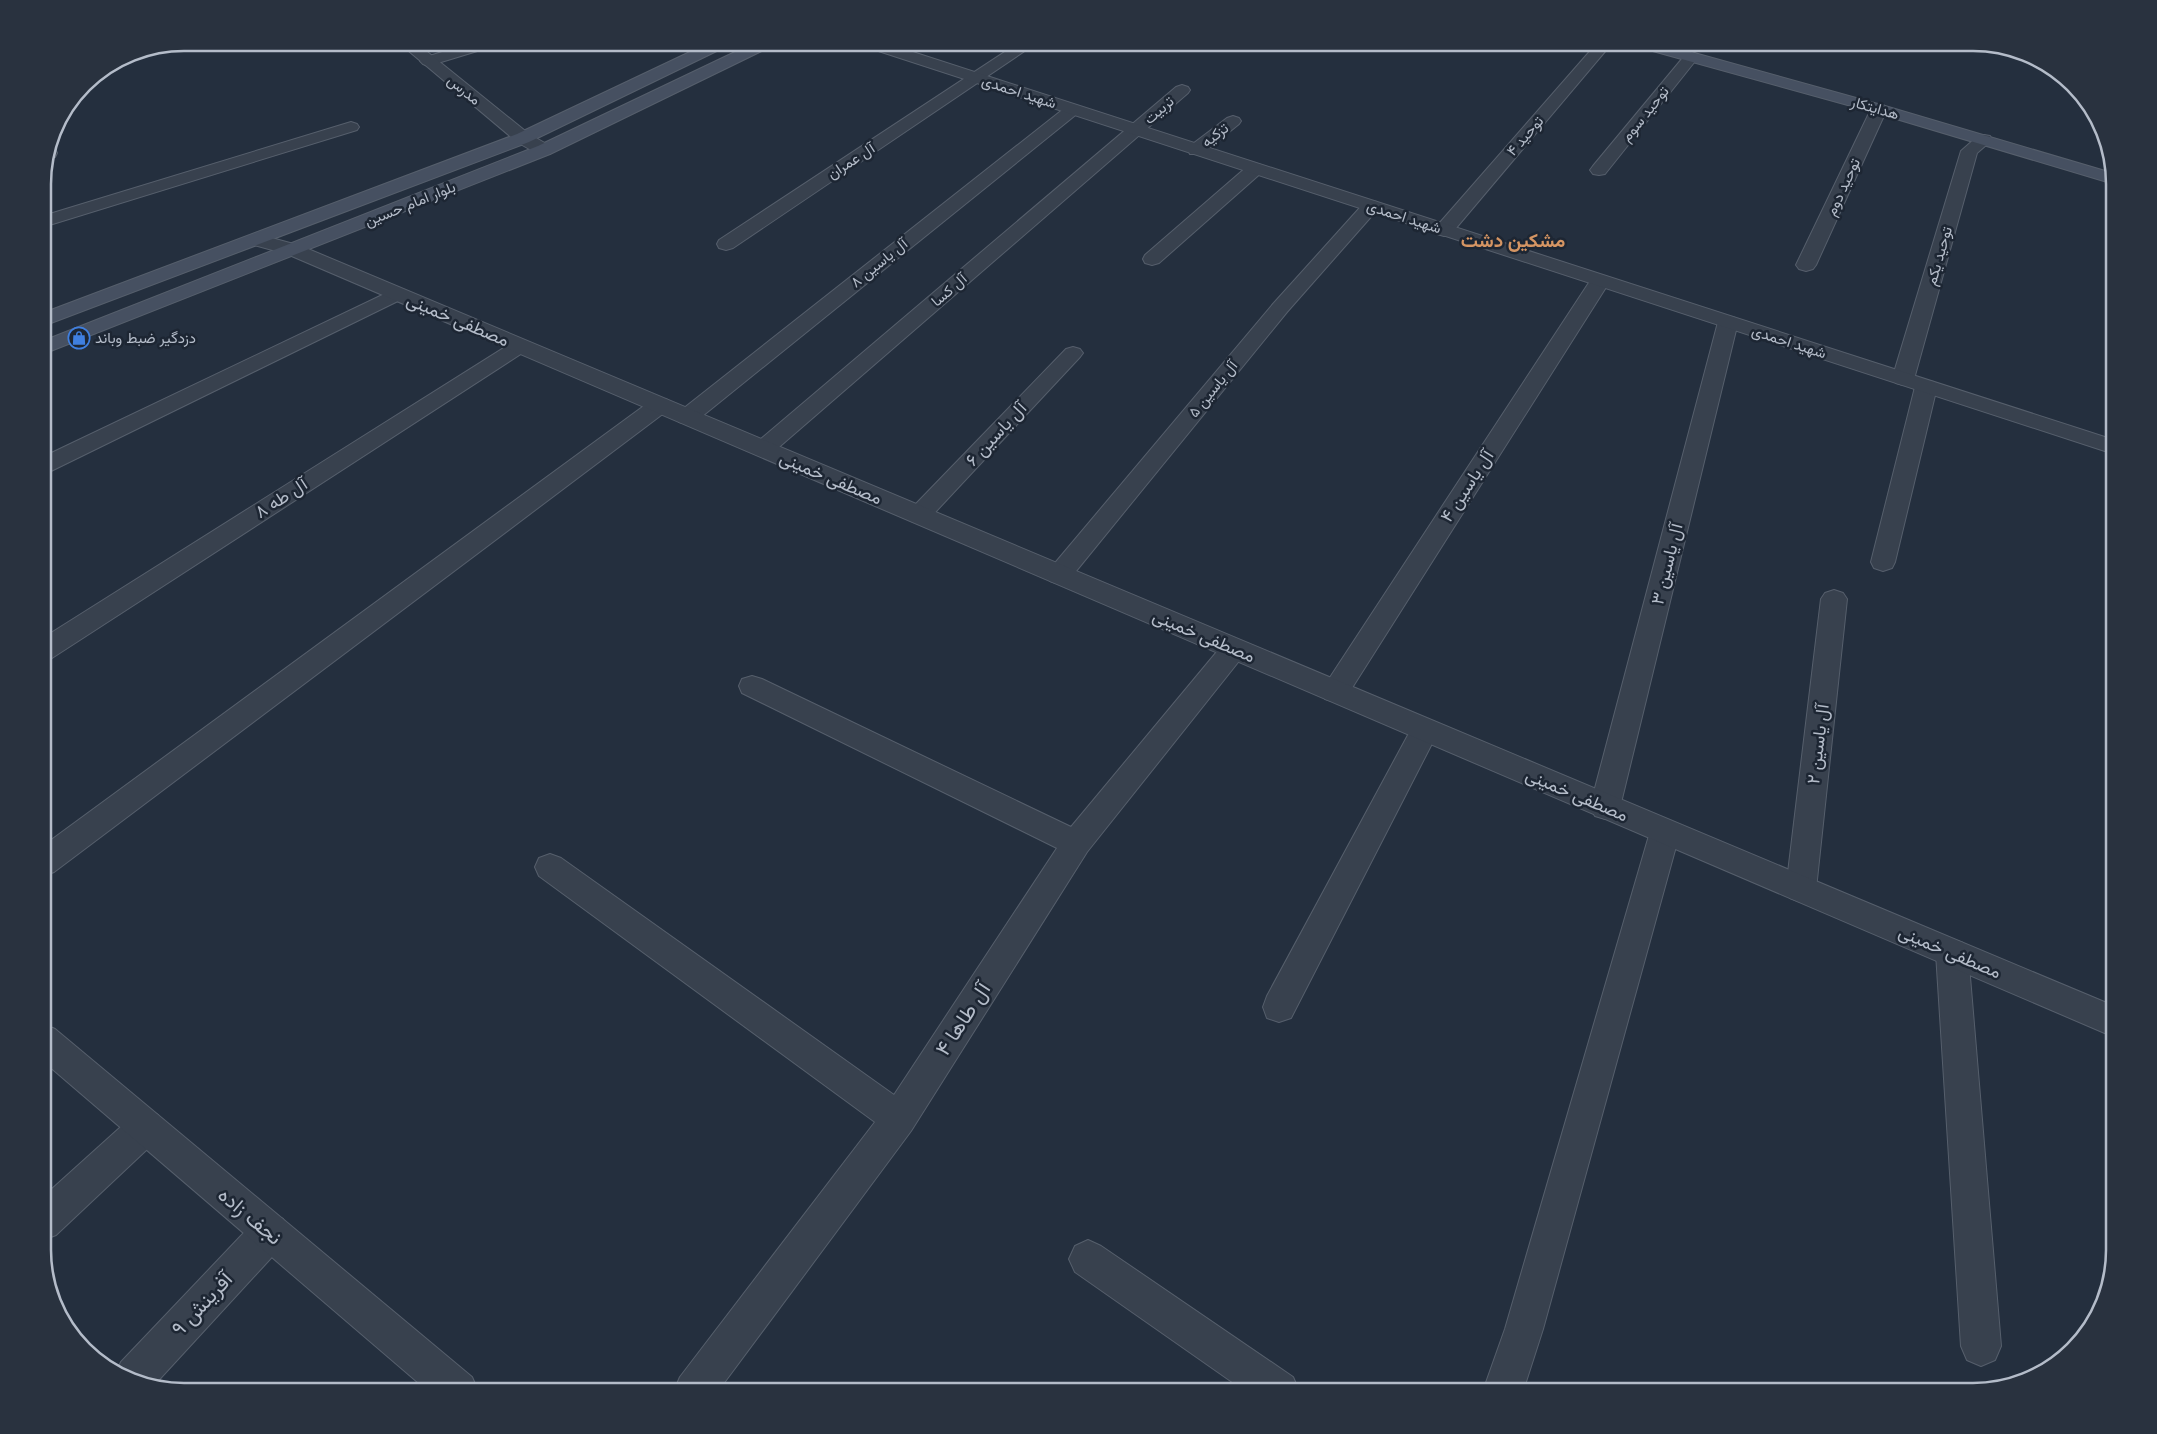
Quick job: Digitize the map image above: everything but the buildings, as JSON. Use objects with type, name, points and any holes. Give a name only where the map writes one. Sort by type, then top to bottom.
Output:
[{"type":"main road","name":"هدایتکار","points":[[1668,51],[1879,109],[2106,177]]},
{"type":"main road","name":"بلوار امام حسین","points":[[52,317],[523,138],[704,52]]},
{"type":"main road","name":"بلوار امام حسین","points":[[52,344],[544,150],[749,52]]},
{"type":"street","name":"توحید ۴","points":[[1444,230],[1598,51]]},
{"type":"street","name":"مدرس","points":[[417,52],[523,138],[544,150]]},
{"type":"street","points":[[428,61],[459,52]]},
{"type":"street","name":"شهید احمدی","points":[[894,52],[2106,444]]},
{"type":"street","name":"آل عمران","points":[[726,244],[1017,52]]},
{"type":"street","name":"توحید سوم","points":[[1599,170],[1691,58]]},
{"type":"street","name":"تربیت","points":[[1135,130],[1182,90]]},
{"type":"street","name":"توحید دوم","points":[[1806,265],[1879,109]]},
{"type":"street","name":"آل یاسین ۸","points":[[687,417],[1072,110]]},
{"type":"street","name":"تزکیه","points":[[1196,150],[1234,121]]},
{"type":"street","points":[[52,219],[351,127]]},
{"type":"street","name":"آل کسا","points":[[763,449],[1135,130]]},
{"type":"street","name":"توحید یکم","points":[[1903,379],[1969,151],[1984,140]]},
{"type":"street","points":[[1152,259],[1255,169]]},
{"type":"street","name":"آل یاسین ۵","points":[[1059,574],[1280,308],[1371,206]]},
{"type":"street","name":"مصطفی خمینی","points":[[256,240],[294,250],[2106,1019]]},
{"type":"street","name":"آل یاسین ۴","points":[[1335,692],[1600,280]]},
{"type":"street","points":[[52,462],[398,294]]},
{"type":"street","name":"آل یاسین ۳","points":[[1605,807],[1728,322]]},
{"type":"street","name":"آل طه ۸","points":[[52,645],[520,346]]},
{"type":"street","name":"آل یاسین ۶","points":[[920,515],[1073,353]]},
{"type":"street","points":[[1883,562],[1926,387]]},
{"type":"street","points":[[52,855],[660,405]]},
{"type":"street","name":"آل یاسین ۲","points":[[1801,889],[1834,599]]},
{"type":"street","name":"آل طاها ۴","points":[[701,1383],[899,1119],[1076,843],[1234,649]]},
{"type":"street","points":[[752,686],[1076,843]]},
{"type":"street","points":[[1279,1007],[1425,730]]},
{"type":"street","points":[[1506,1383],[1524,1330],[1665,832]]},
{"type":"street","points":[[550,868],[899,1119]]},
{"type":"street","points":[[1952,953],[1981,1346]]},
{"type":"street","name":"نجف زاده","points":[[52,1048],[447,1383]]},
{"type":"street","points":[[52,1214],[146,1127]]},
{"type":"street","name":"آفرینش ۹","points":[[137,1374],[270,1232]]},
{"type":"street","points":[[1088,1259],[1266,1383]]},
{"type":"place","name":"دزدگیر ضبط وباند","points":[[79,338]]},
{"type":"district","name":"مشکین دشت","points":[[1513,240]]}]
